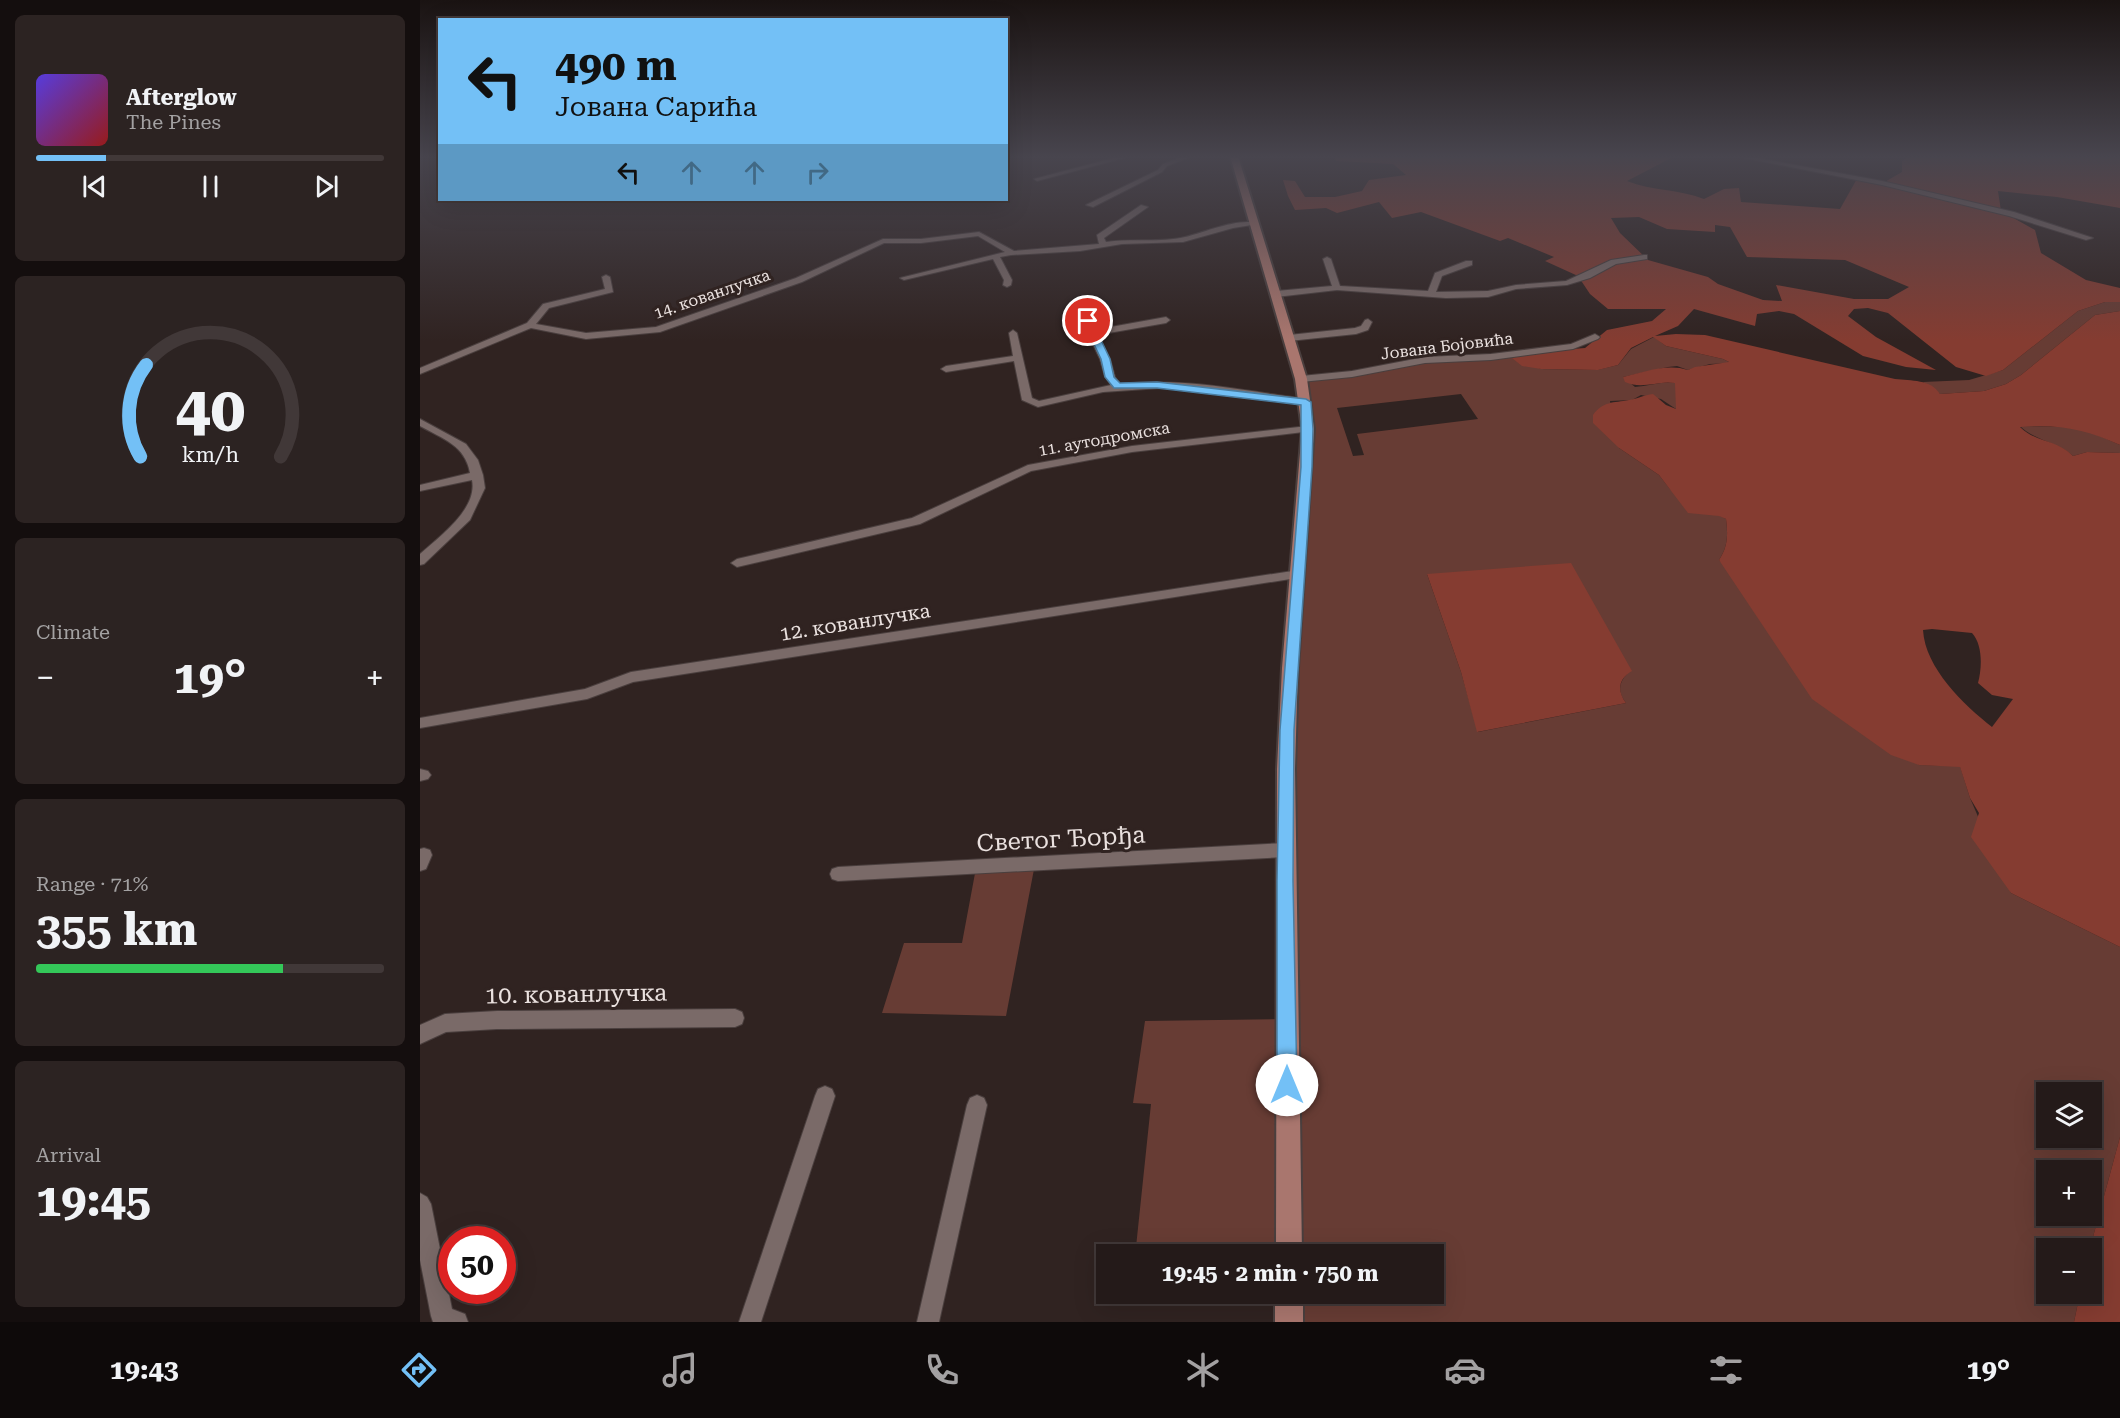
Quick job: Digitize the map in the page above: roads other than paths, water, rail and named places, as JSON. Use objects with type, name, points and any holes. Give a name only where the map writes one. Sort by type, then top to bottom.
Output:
[{"type":"main road","points":[[1252,218],[1301,379],[1308,429],[1288,710],[1286,850],[1288,1244]]},
{"type":"main road","points":[[1289,1304],[1289,1322]]},
{"type":"street","points":[[1103,244],[1100,237],[1128,218]]},
{"type":"street","points":[[2023,218],[2089,238]]},
{"type":"street","points":[[904,278],[995,255],[1080,249],[1103,244],[1183,240],[1232,226],[1254,224]]},
{"type":"street","name":"14. кованлучка","points":[[530,325],[586,336],[657,330],[800,280],[883,241],[921,241],[979,234],[1009,253]]},
{"type":"street","points":[[995,255],[1008,280],[1006,285]]},
{"type":"street","points":[[1276,294],[1337,288],[1431,294],[1488,294],[1516,287],[1567,283],[1614,262],[1644,257]]},
{"type":"street","points":[[1327,259],[1337,288]]},
{"type":"street","points":[[1431,294],[1438,275],[1469,263]]},
{"type":"street","points":[[420,371],[530,325],[546,306],[610,290],[606,277]]},
{"type":"street","points":[[1091,309],[1088,321],[1092,333],[1105,359],[1110,377],[1118,386]]},
{"type":"street","points":[[1092,333],[1166,320]]},
{"type":"street","points":[[1289,338],[1356,331],[1365,328],[1368,322]]},
{"type":"street","points":[[1012,333],[1027,400],[1032,403],[1038,404],[1118,386],[1166,385],[1306,405]]},
{"type":"street","name":"Јована Бојовића","points":[[1301,379],[1352,374],[1425,360],[1491,357],[1573,346],[1595,337]]},
{"type":"street","points":[[946,369],[1017,358]]},
{"type":"street","points":[[420,422],[462,446],[473,460],[479,488],[466,518],[420,561]]},
{"type":"street","name":"11. аутодромска","points":[[737,562],[916,521],[1028,468],[1132,449],[1308,429]]},
{"type":"street","points":[[420,488],[478,475]]},
{"type":"street","name":"12. кованлучка","points":[[420,723],[587,694],[631,676],[1299,574]]},
{"type":"street","name":"Светог Ђорђа","points":[[838,874],[1286,850]]},
{"type":"street","name":"10. кованлучка","points":[[420,1035],[445,1023],[735,1018]]},
{"type":"street","points":[[750,1322],[825,1096]]},
{"type":"street","points":[[927,1322],[977,1105]]},
{"type":"street","points":[[420,1204],[445,1320]]}]
